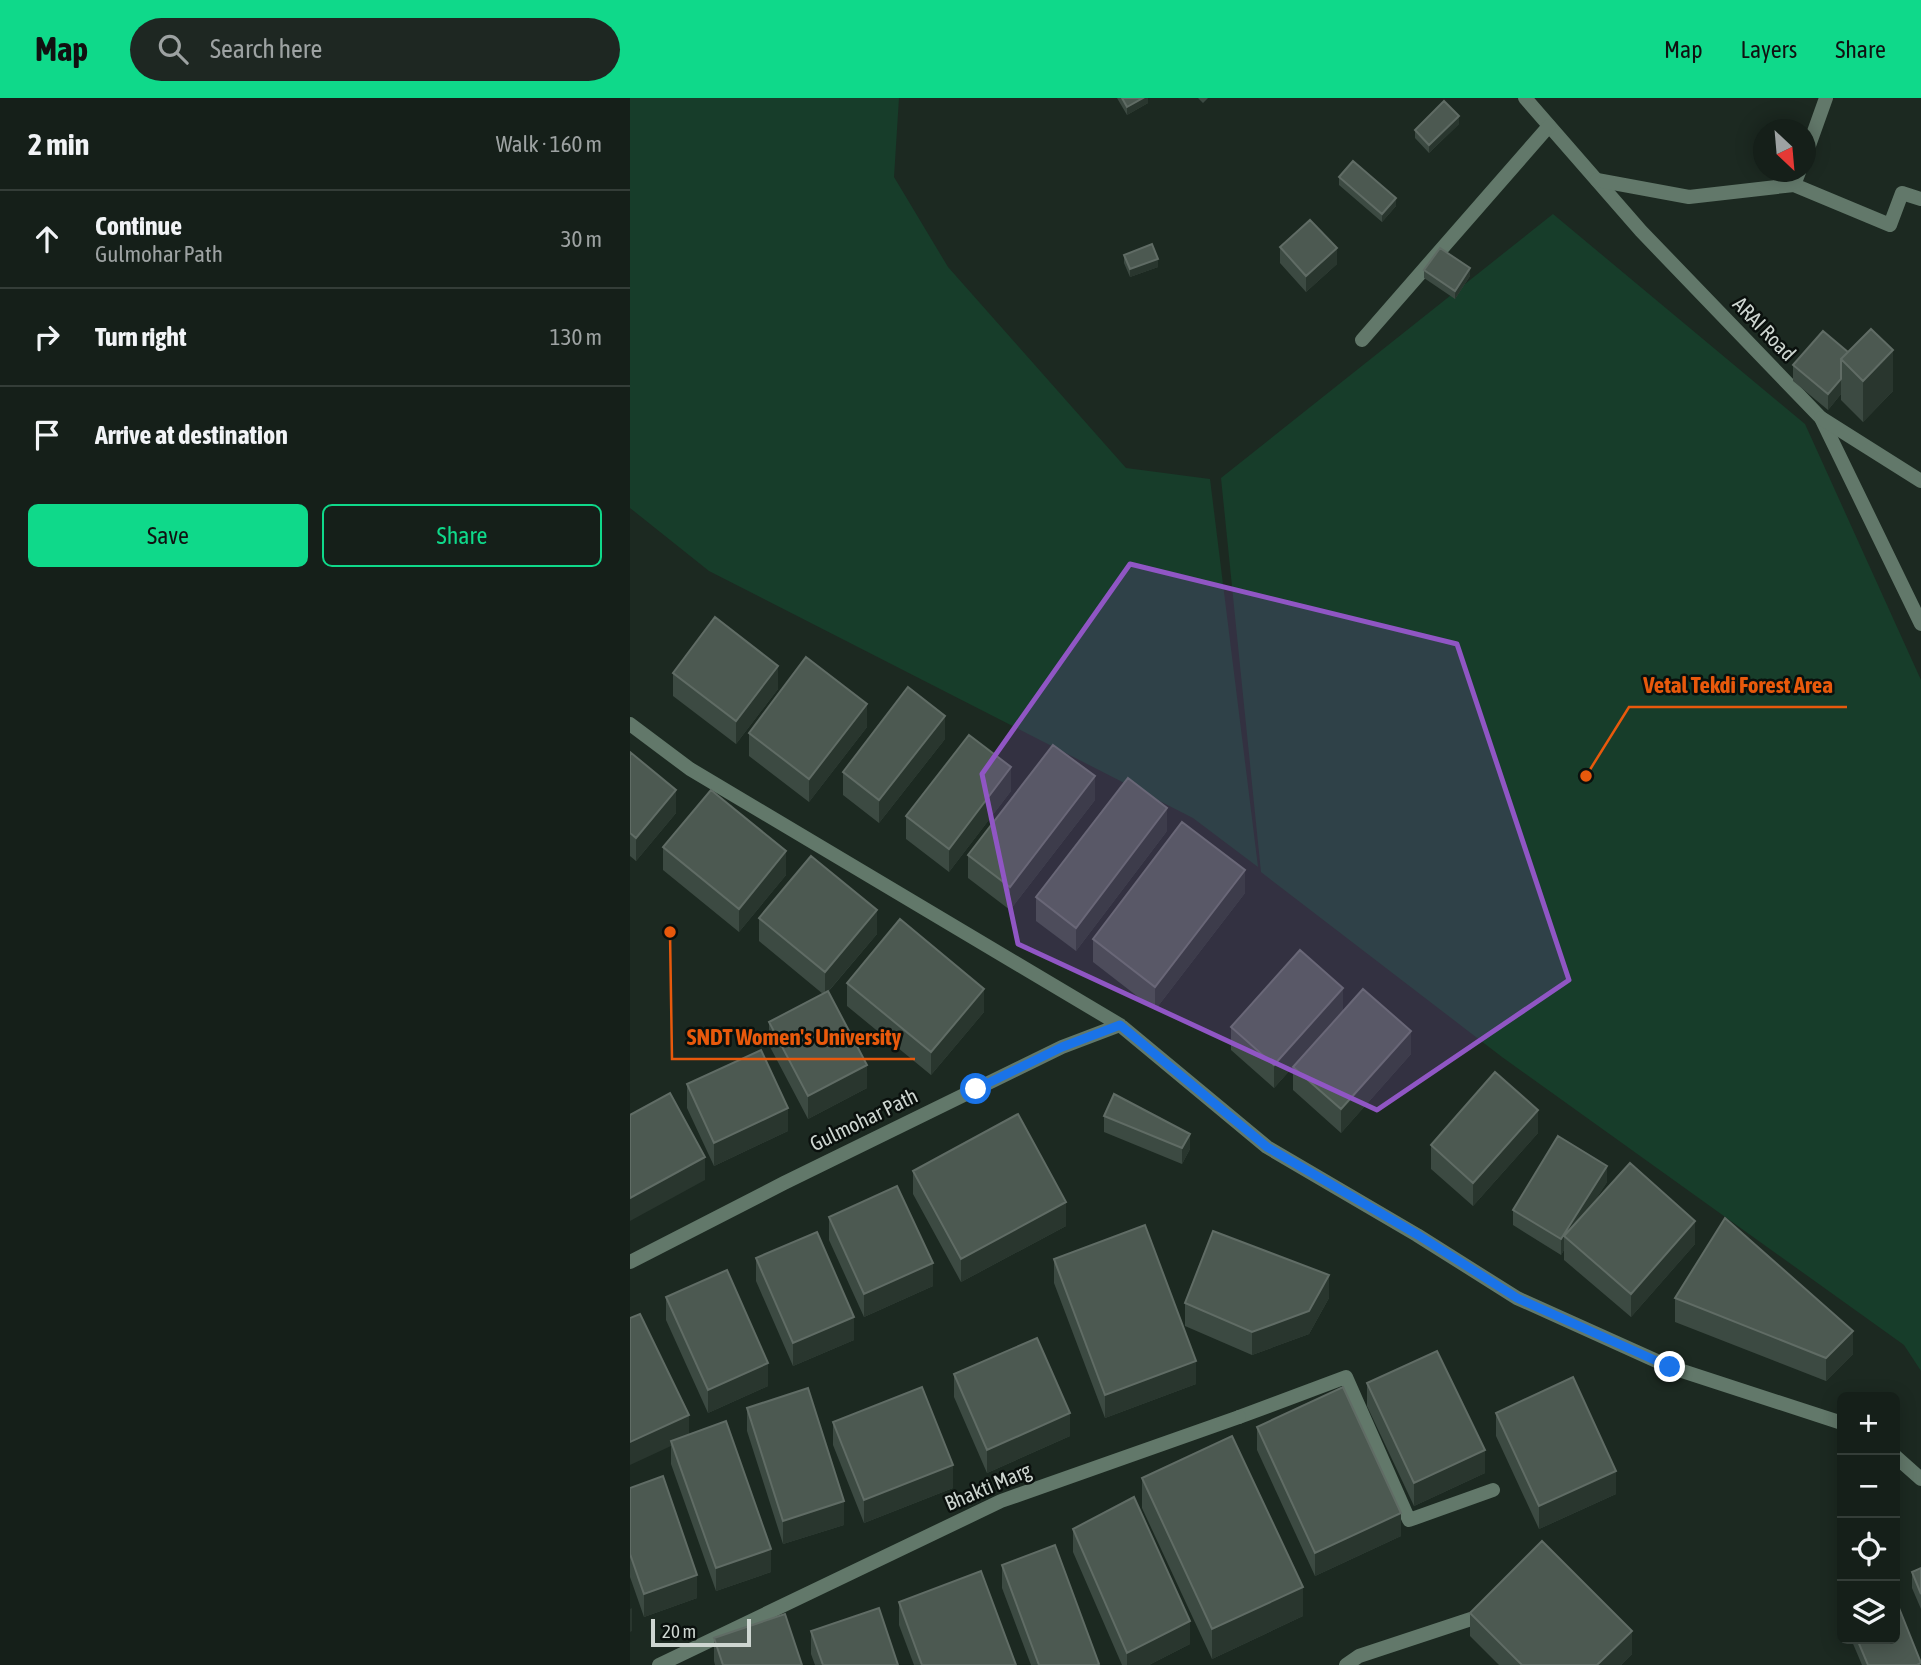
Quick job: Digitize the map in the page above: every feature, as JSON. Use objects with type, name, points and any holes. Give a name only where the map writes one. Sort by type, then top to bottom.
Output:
[{"type":"street","name":"ARAI Road","points":[[1525,98],[1641,231],[1821,418],[1921,624]]},
{"type":"street","points":[[1816,125],[1826,98]]},
{"type":"street","points":[[1362,340],[1549,126]]},
{"type":"street","points":[[1597,180],[1689,197],[1773,182]]},
{"type":"street","points":[[1804,182],[1890,225],[1902,193],[1921,199]]},
{"type":"street","points":[[1821,418],[1921,481]]},
{"type":"street","points":[[630,724],[690,769],[1120,1025],[1267,1147],[1418,1235],[1517,1298],[1670,1367],[1837,1421]]},
{"type":"street","name":"Gulmohar Path","points":[[630,1262],[784,1183],[1062,1047],[1120,1025]]},
{"type":"street","name":"Bhakti Marg","points":[[659,1665],[779,1615],[1001,1500],[1239,1418],[1346,1377],[1409,1520],[1493,1490]]},
{"type":"street","points":[[1900,1460],[1921,1479]]},
{"type":"street","points":[[1346,1665],[1359,1656],[1474,1618]]},
{"type":"highlighted area","points":[[1130,564],[1457,644],[1569,980],[1377,1110],[1018,944],[982,774]]},
{"type":"green space","points":[[630,98],[899,98],[894,177],[948,267],[1126,468],[1210,479],[1258,867],[1193,818],[709,571],[630,508]]},
{"type":"green space","points":[[1553,214],[1805,424],[1921,680],[1921,1371],[1904,1345],[1502,1057],[1261,872],[1221,478]]},
{"type":"building","points":[[1122,98],[1143,98],[1127,107]]},
{"type":"building","points":[[1444,101],[1459,116],[1429,145],[1415,130]]},
{"type":"building","points":[[1353,161],[1396,198],[1382,214],[1339,177]]},
{"type":"building","points":[[1310,220],[1337,248],[1306,276],[1280,247]]},
{"type":"building","points":[[1152,244],[1158,259],[1130,269],[1124,255]]},
{"type":"building","points":[[1440,248],[1470,268],[1455,291],[1424,270]]},
{"type":"building","points":[[1871,329],[1893,350],[1863,381],[1841,359]]},
{"type":"building","points":[[1823,331],[1848,352],[1841,359],[1841,379],[1828,394],[1793,365]]},
{"type":"building","points":[[715,617],[778,666],[736,721],[673,673]]},
{"type":"building","points":[[806,657],[867,704],[809,779],[749,733]]},
{"type":"building","points":[[908,687],[945,716],[879,800],[843,772]]},
{"type":"building","points":[[969,735],[1011,767],[949,849],[906,816]]},
{"type":"building","points":[[1053,745],[1095,776],[1010,887],[968,855]]},
{"type":"building","points":[[630,752],[676,790],[636,838],[630,833]]},
{"type":"building","points":[[1128,778],[1167,808],[1076,928],[1036,897]]},
{"type":"building","points":[[711,790],[786,851],[739,909],[663,847]]},
{"type":"building","points":[[1182,822],[1245,870],[1155,987],[1093,939]]},
{"type":"building","points":[[811,856],[877,910],[825,972],[759,918]]},
{"type":"building","points":[[900,919],[984,989],[931,1052],[847,983]]},
{"type":"building","points":[[1300,950],[1343,988],[1274,1065],[1231,1027]]},
{"type":"building","points":[[1363,989],[1411,1031],[1341,1109],[1293,1067]]},
{"type":"building","points":[[828,991],[867,1065],[808,1096],[769,1022]]},
{"type":"building","points":[[761,1050],[788,1108],[714,1143],[687,1084]]},
{"type":"building","points":[[1495,1072],[1538,1110],[1473,1183],[1431,1145]]},
{"type":"building","points":[[670,1093],[705,1157],[630,1198],[630,1115]]},
{"type":"building","points":[[1114,1094],[1190,1134],[1182,1148],[1104,1116]]},
{"type":"building","points":[[1018,1114],[1066,1202],[961,1259],[913,1171]]},
{"type":"building","points":[[1558,1136],[1607,1166],[1561,1239],[1513,1210]]},
{"type":"building","points":[[1630,1163],[1695,1221],[1631,1294],[1564,1236]]},
{"type":"building","points":[[897,1186],[933,1263],[864,1294],[829,1217]]},
{"type":"building","points":[[1725,1218],[1853,1331],[1826,1358],[1675,1298]]},
{"type":"building","points":[[1145,1225],[1196,1361],[1105,1395],[1054,1259]]},
{"type":"building","points":[[1213,1231],[1329,1275],[1309,1311],[1252,1332],[1185,1303]]},
{"type":"building","points":[[817,1232],[854,1317],[793,1343],[756,1258]]},
{"type":"building","points":[[727,1270],[768,1363],[708,1390],[666,1297]]},
{"type":"building","points":[[640,1314],[689,1415],[630,1442],[630,1318]]},
{"type":"building","points":[[1037,1338],[1070,1413],[987,1450],[954,1374]]},
{"type":"building","points":[[1437,1351],[1485,1450],[1414,1483],[1367,1383]]},
{"type":"building","points":[[1573,1377],[1616,1471],[1539,1506],[1496,1413]]},
{"type":"building","points":[[922,1387],[953,1465],[864,1500],[833,1422]]},
{"type":"building","points":[[1343,1387],[1401,1513],[1315,1553],[1257,1427]]},
{"type":"building","points":[[808,1388],[844,1501],[783,1521],[747,1408]]},
{"type":"building","points":[[726,1421],[771,1549],[716,1568],[671,1441]]},
{"type":"building","points":[[1232,1436],[1303,1587],[1212,1629],[1142,1478]]},
{"type":"building","points":[[663,1476],[697,1575],[644,1594],[630,1554],[630,1488]]},
{"type":"building","points":[[1134,1497],[1190,1621],[1127,1653],[1073,1529]]},
{"type":"building","points":[[1542,1541],[1632,1631],[1597,1665],[1522,1665],[1470,1613]]},
{"type":"building","points":[[1055,1545],[1099,1664],[1097,1665],[1039,1665],[1002,1565]]},
{"type":"building","points":[[1921,1568],[1921,1594],[1912,1572]]},
{"type":"building","points":[[981,1571],[1016,1665],[922,1665],[899,1602]]},
{"type":"building","points":[[879,1608],[898,1665],[823,1665],[811,1631]]},
{"type":"building","points":[[1900,1610],[1921,1663],[1868,1665],[1859,1644],[1900,1644]]},
{"type":"building","points":[[785,1614],[802,1665],[723,1665],[714,1638]]},
{"type":"place","name":"Vetal Tekdi Forest Area","points":[[1586,776]]},
{"type":"place","name":"SNDT Women's University","points":[[670,932]]},
{"type":"route","points":[[976,1089],[1062,1047],[1120,1025],[1267,1147],[1418,1235],[1517,1298],[1670,1367]]}]
